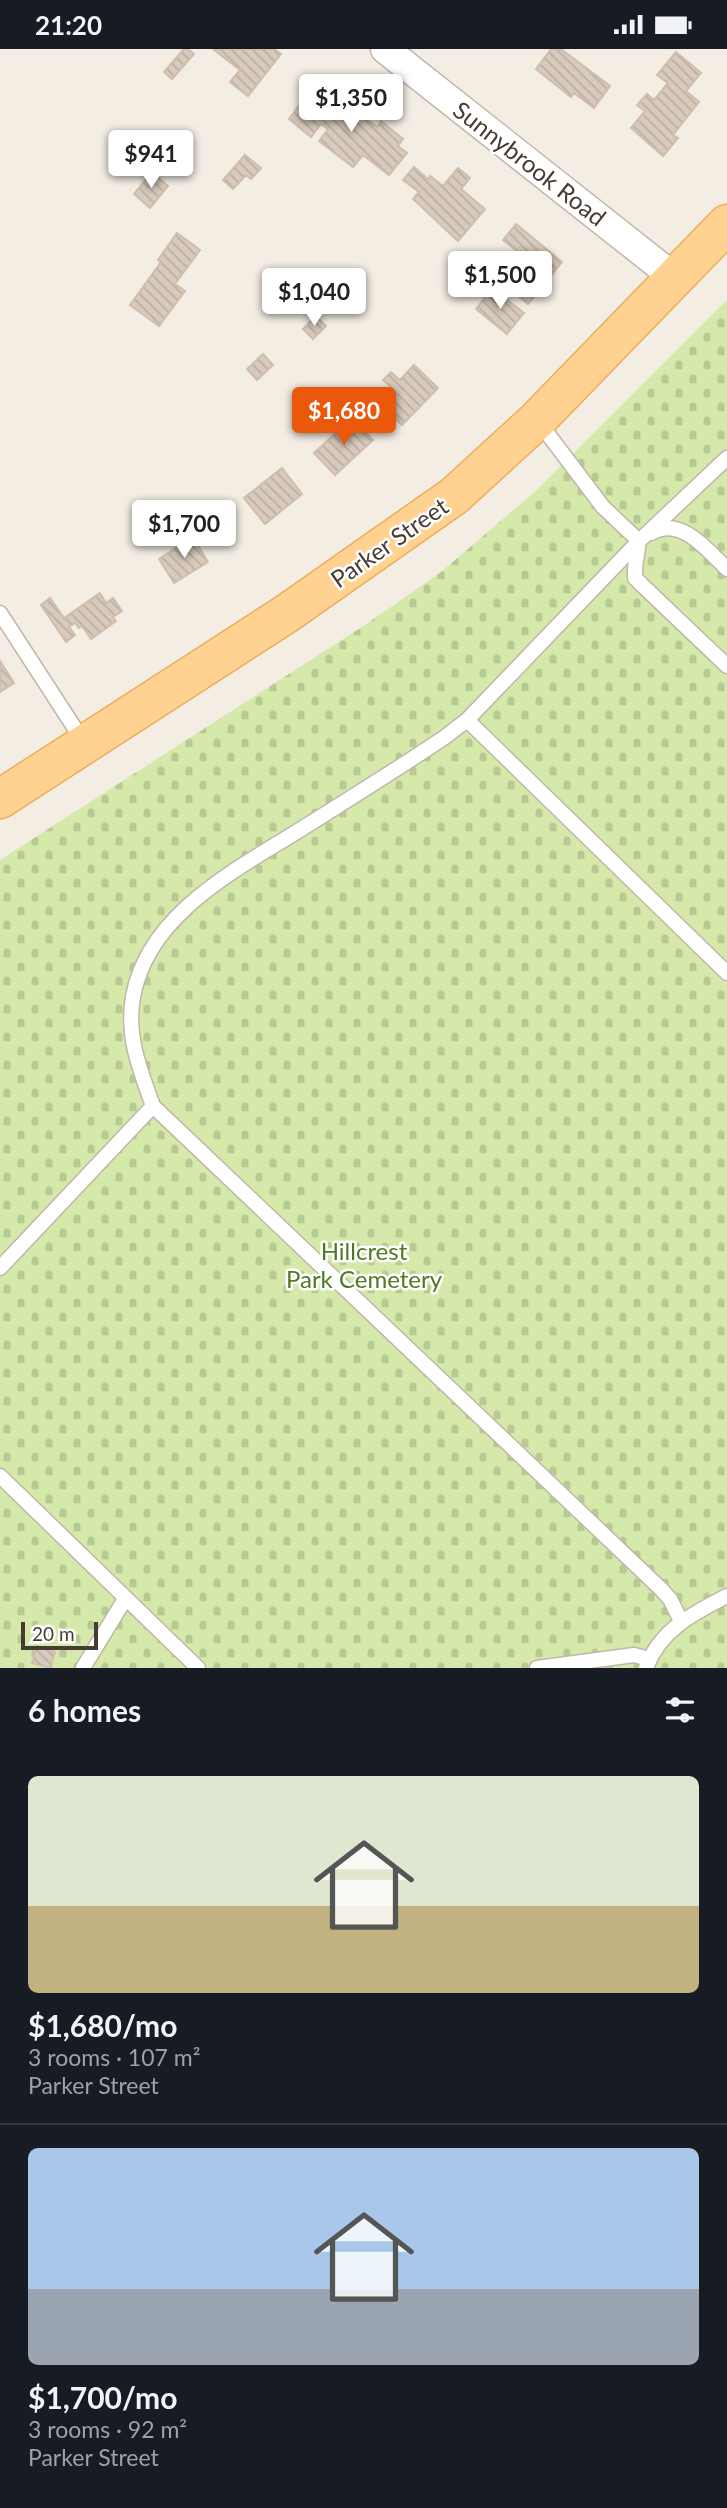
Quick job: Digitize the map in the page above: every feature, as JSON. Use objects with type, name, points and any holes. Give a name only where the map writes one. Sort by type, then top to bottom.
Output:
[{"type":"main road","name":"Parker Street","points":[[0,799],[286,614],[454,496],[537,420],[727,224]]},
{"type":"street","name":"Sunnybrook Road","points":[[385,49],[674,278]]},
{"type":"lane","points":[[537,420],[603,507],[639,541]]},
{"type":"lane","points":[[681,1621],[662,1589],[153,1106],[132,1043],[130,1017],[141,969],[163,933],[176,918],[212,886],[422,753],[467,720],[639,541],[727,459]]},
{"type":"lane","points":[[727,569],[701,543],[681,530],[656,530],[639,541],[635,557],[635,578],[727,666]]},
{"type":"lane","points":[[0,613],[85,744]]},
{"type":"lane","points":[[467,720],[727,973]]},
{"type":"lane","points":[[0,1268],[153,1106]]},
{"type":"lane","points":[[0,1476],[198,1668]]},
{"type":"lane","points":[[537,1668],[634,1655],[647,1663],[664,1635],[681,1621],[727,1596]]},
{"type":"lane","points":[[83,1668],[125,1599]]},
{"type":"green space","name":"Hillcrest Park Cemetery","points":[[727,300],[727,1668],[0,1668],[0,860],[368,623],[441,572],[538,489]]},
{"type":"building","points":[[184,49],[194,54],[172,79],[164,72]]},
{"type":"building","points":[[213,49],[274,49],[281,54],[248,96],[230,82],[240,70]]},
{"type":"building","points":[[551,49],[561,49],[610,86],[594,108],[574,93],[571,97],[536,69]]},
{"type":"building","points":[[676,52],[701,73],[686,91],[699,102],[673,135],[678,138],[663,156],[631,128],[645,111],[637,105],[647,94],[654,100],[668,83],[657,75]]},
{"type":"building","points":[[307,95],[325,109],[334,98],[351,112],[354,109],[377,127],[381,121],[403,139],[398,146],[407,153],[389,175],[363,155],[353,167],[319,141],[328,129],[321,124],[311,137],[289,119]]},
{"type":"building","points":[[245,155],[261,168],[251,179],[246,175],[233,189],[223,180]]},
{"type":"building","points":[[414,167],[428,179],[430,176],[443,186],[458,168],[470,178],[461,189],[485,209],[458,241],[413,199],[419,192],[403,180]]},
{"type":"building","points":[[152,172],[168,186],[150,208],[134,194]]},
{"type":"building","points":[[516,224],[562,262],[528,304],[500,281],[522,255],[503,240]]},
{"type":"building","points":[[177,233],[200,250],[175,284],[185,291],[159,326],[130,305],[161,262],[158,260]]},
{"type":"building","points":[[492,288],[524,313],[507,334],[476,309]]},
{"type":"building","points":[[316,316],[326,326],[313,339],[303,329]]},
{"type":"building","points":[[263,354],[273,365],[257,380],[247,369]]},
{"type":"building","points":[[414,365],[438,388],[402,425],[378,402],[392,388],[383,380],[391,372],[400,380]]},
{"type":"building","points":[[352,418],[373,440],[335,475],[314,453]]},
{"type":"building","points":[[282,468],[302,494],[265,524],[244,498]]},
{"type":"building","points":[[193,537],[208,562],[174,583],[159,559]]},
{"type":"building","points":[[100,593],[106,603],[113,598],[122,611],[113,617],[116,621],[91,639],[82,626],[79,628],[75,623],[69,627],[75,635],[66,642],[41,605],[50,598],[64,618]]},
{"type":"building","points":[[0,661],[14,683],[0,692]]},
{"type":"building","points":[[37,1646],[55,1652],[50,1668],[32,1663]]}]
